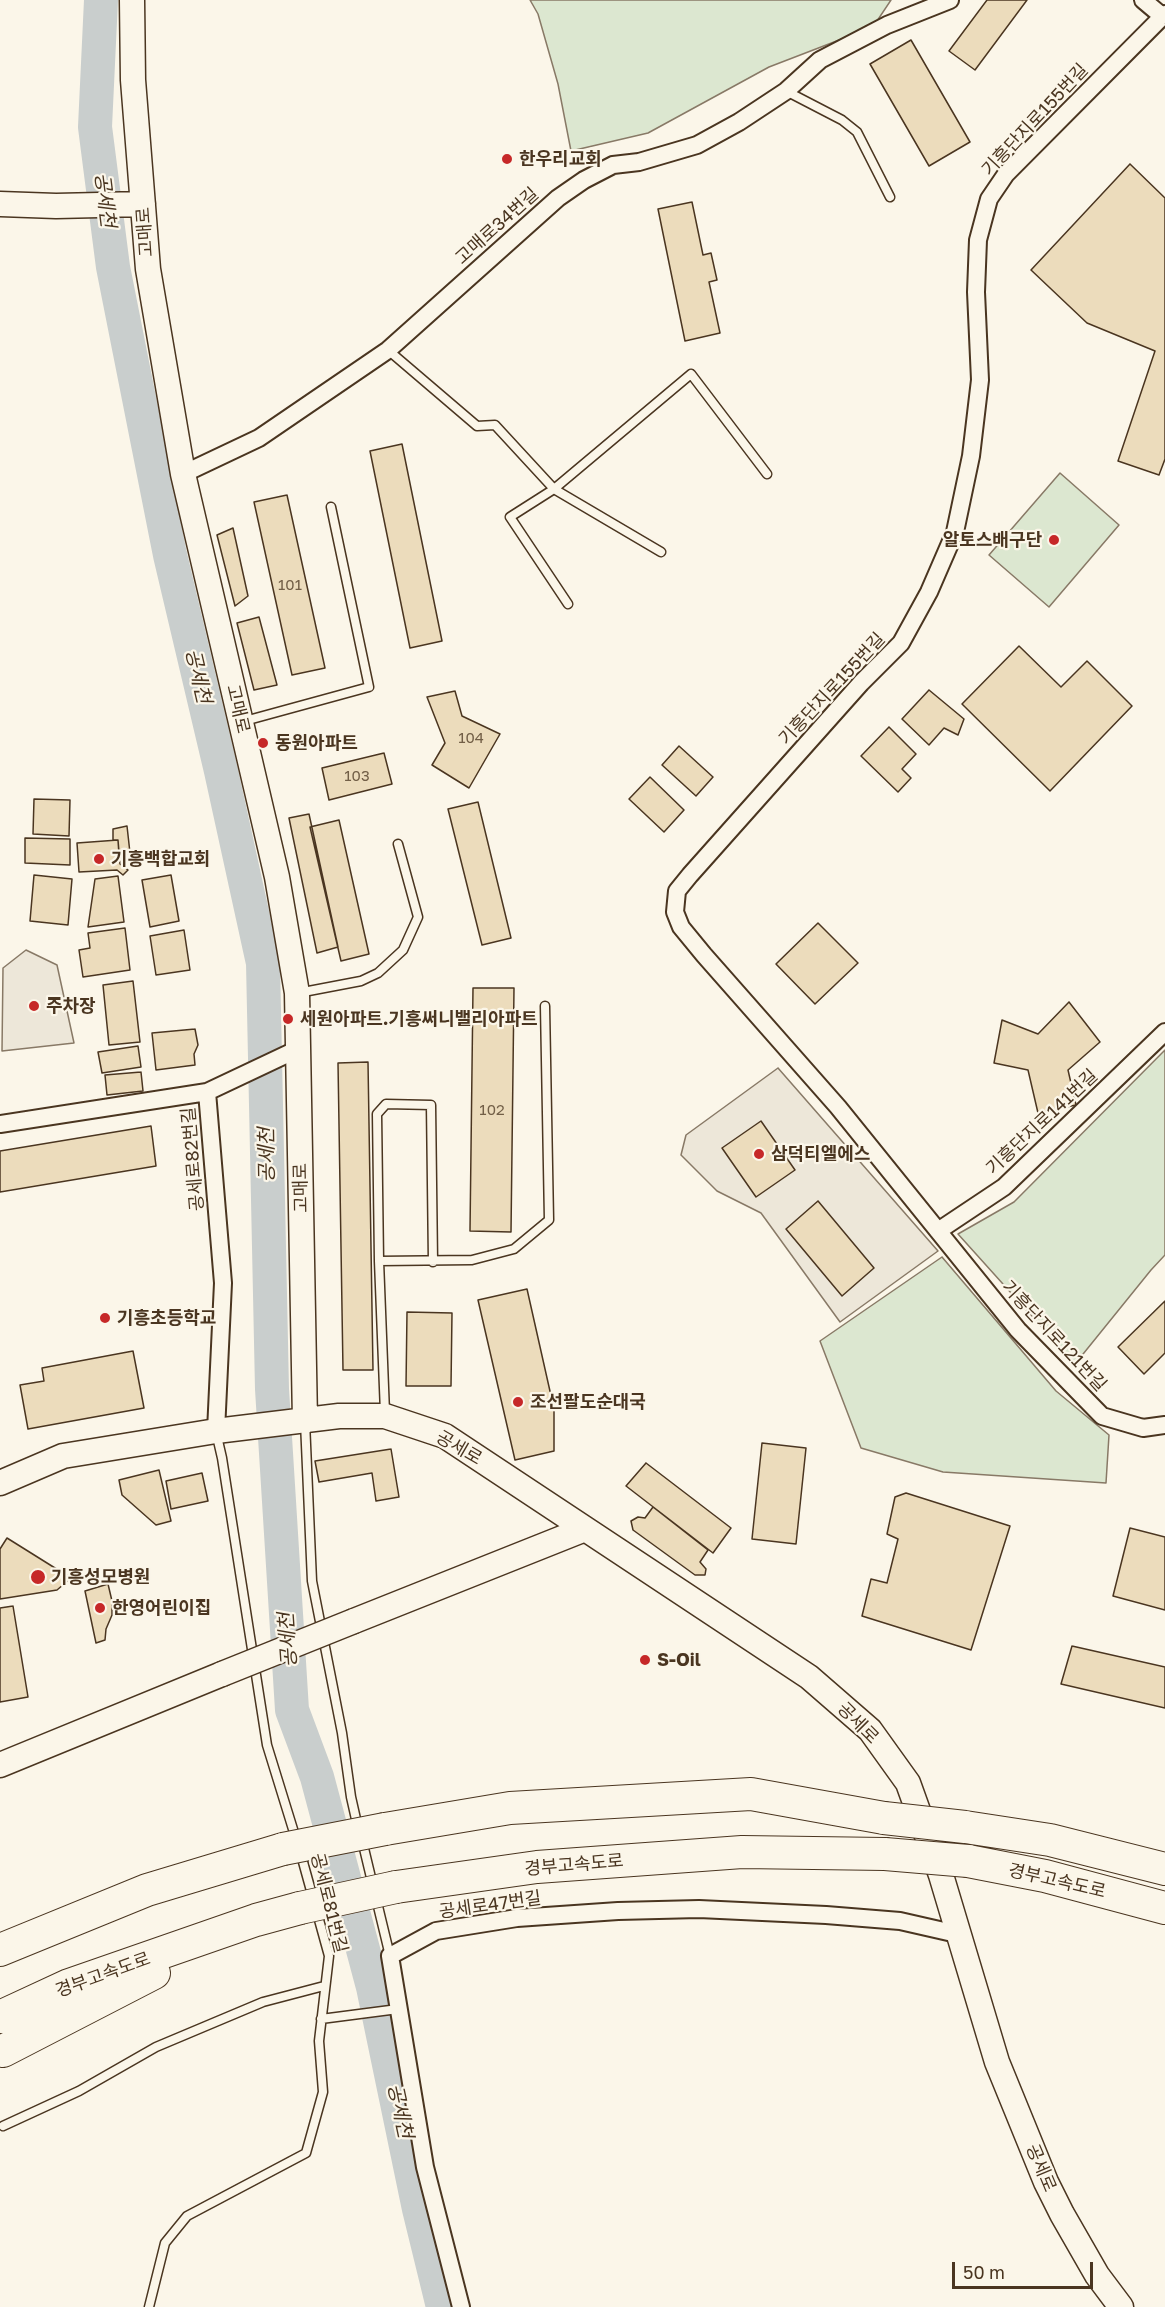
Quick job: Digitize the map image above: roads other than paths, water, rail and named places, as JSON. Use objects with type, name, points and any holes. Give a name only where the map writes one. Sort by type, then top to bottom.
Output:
[{"type":"highway","name":"경부고속도로","points":[[0,1950],[147,1890],[283,1850],[385,1829],[510,1808],[751,1794],[884,1818],[1050,1840],[1165,1869]]},
{"type":"highway","name":"경부고속도로","points":[[0,2017],[69,1985],[256,1920],[396,1887],[537,1868],[731,1853],[885,1854],[968,1861],[1045,1876],[1165,1908]]},
{"type":"highway","points":[[3,2051],[256,1920]]},
{"type":"street","name":"고매로","points":[[132,0],[133,80],[148,269],[183,474],[277,877],[297,993],[305,1421]]},
{"type":"street","name":"고매로34번길","points":[[183,474],[259,438],[388,350],[558,198],[584,180],[613,165],[639,162],[697,145],[739,122],[786,90],[820,60],[887,25],[950,0]]},
{"type":"street","points":[[1143,0],[1163,15]]},
{"type":"street","name":"기흥단지로155번길","points":[[938,1231],[838,1107],[681,927],[675,912],[677,891],[861,683],[901,643],[928,592],[955,532],[971,456],[980,380],[976,292],[978,240],[989,199],[1006,174],[1163,15]]},
{"type":"street","points":[[0,204],[56,206],[144,204]]},
{"type":"street","name":"기흥단지로141번길","points":[[938,1231],[1004,1187],[1165,1032]]},
{"type":"street","points":[[207,1092],[298,1049]]},
{"type":"street","name":"공세로82번길","points":[[0,1124],[207,1092],[223,1283],[227,1431]]},
{"type":"street","name":"기흥단지로121번길","points":[[938,1231],[1018,1330],[1102,1416],[1143,1428],[1165,1425]]},
{"type":"street","name":"공세로","points":[[227,1431],[339,1416],[385,1416],[445,1436],[809,1677],[870,1730],[908,1782],[941,1875],[997,2062],[1046,2182],[1096,2275],[1121,2307]]},
{"type":"street","points":[[0,1483],[63,1456],[227,1431]]},
{"type":"street","points":[[0,1765],[585,1529]]},
{"type":"street","name":"공세로47번길","points":[[390,1956],[436,1931],[517,1918],[618,1911],[699,1909],[826,1915],[900,1921],[957,1934]]},
{"type":"street","points":[[390,1956],[425,2167],[461,2307]]},
{"type":"lane","points":[[786,90],[842,120],[857,132],[890,197]]},
{"type":"lane","points":[[388,350],[477,426],[495,425],[554,489],[661,552]]},
{"type":"lane","points":[[568,604],[510,517],[554,489],[691,375],[767,474]]},
{"type":"lane","points":[[241,722],[369,687],[331,507]]},
{"type":"lane","points":[[297,993],[361,981],[378,973],[403,950],[418,917],[398,844]]},
{"type":"lane","points":[[379,1261],[472,1260],[514,1249],[549,1220],[545,1006]]},
{"type":"lane","points":[[385,1416],[379,1261],[377,1114],[386,1104],[431,1105],[433,1262]]},
{"type":"lane","points":[[305,1421],[312,1581],[342,1733],[351,1797],[390,1956]]},
{"type":"lane","name":"공세로81번길","points":[[149,2307],[165,2243],[187,2216],[306,2153],[323,2092],[319,2041],[329,1956],[285,1798],[267,1745],[222,1458],[227,1431]]},
{"type":"lane","points":[[3,2126],[79,2091],[156,2047],[263,2002],[324,1986]]},
{"type":"lane","points":[[322,2019],[397,2009]]},
{"type":"waterway","name":"공세천","points":[[101,0],[95,127],[113,267],[170,555],[263,963],[272,1389],[292,1710],[317,1777],[373,1987],[419,2209],[443,2307]]},
{"type":"place","name":"한우리교회","points":[[507,159]]},
{"type":"place","name":"알토스배구단","points":[[1054,540]]},
{"type":"place","name":"동원아파트","points":[[263,743]]},
{"type":"place","name":"기흥백합교회","points":[[99,859]]},
{"type":"place","name":"주차장","points":[[34,1006]]},
{"type":"place","name":"세원아파트.기흥써니밸리아파트","points":[[288,1019]]},
{"type":"place","name":"삼덕티엘에스","points":[[759,1154]]},
{"type":"place","name":"기흥초등학교","points":[[105,1318]]},
{"type":"place","name":"조선팔도순대국","points":[[518,1402]]},
{"type":"place","name":"기흥성모병원","points":[[38,1577]]},
{"type":"place","name":"한영어린이집","points":[[100,1608]]},
{"type":"place","name":"S-Oil","points":[[645,1660]]}]
